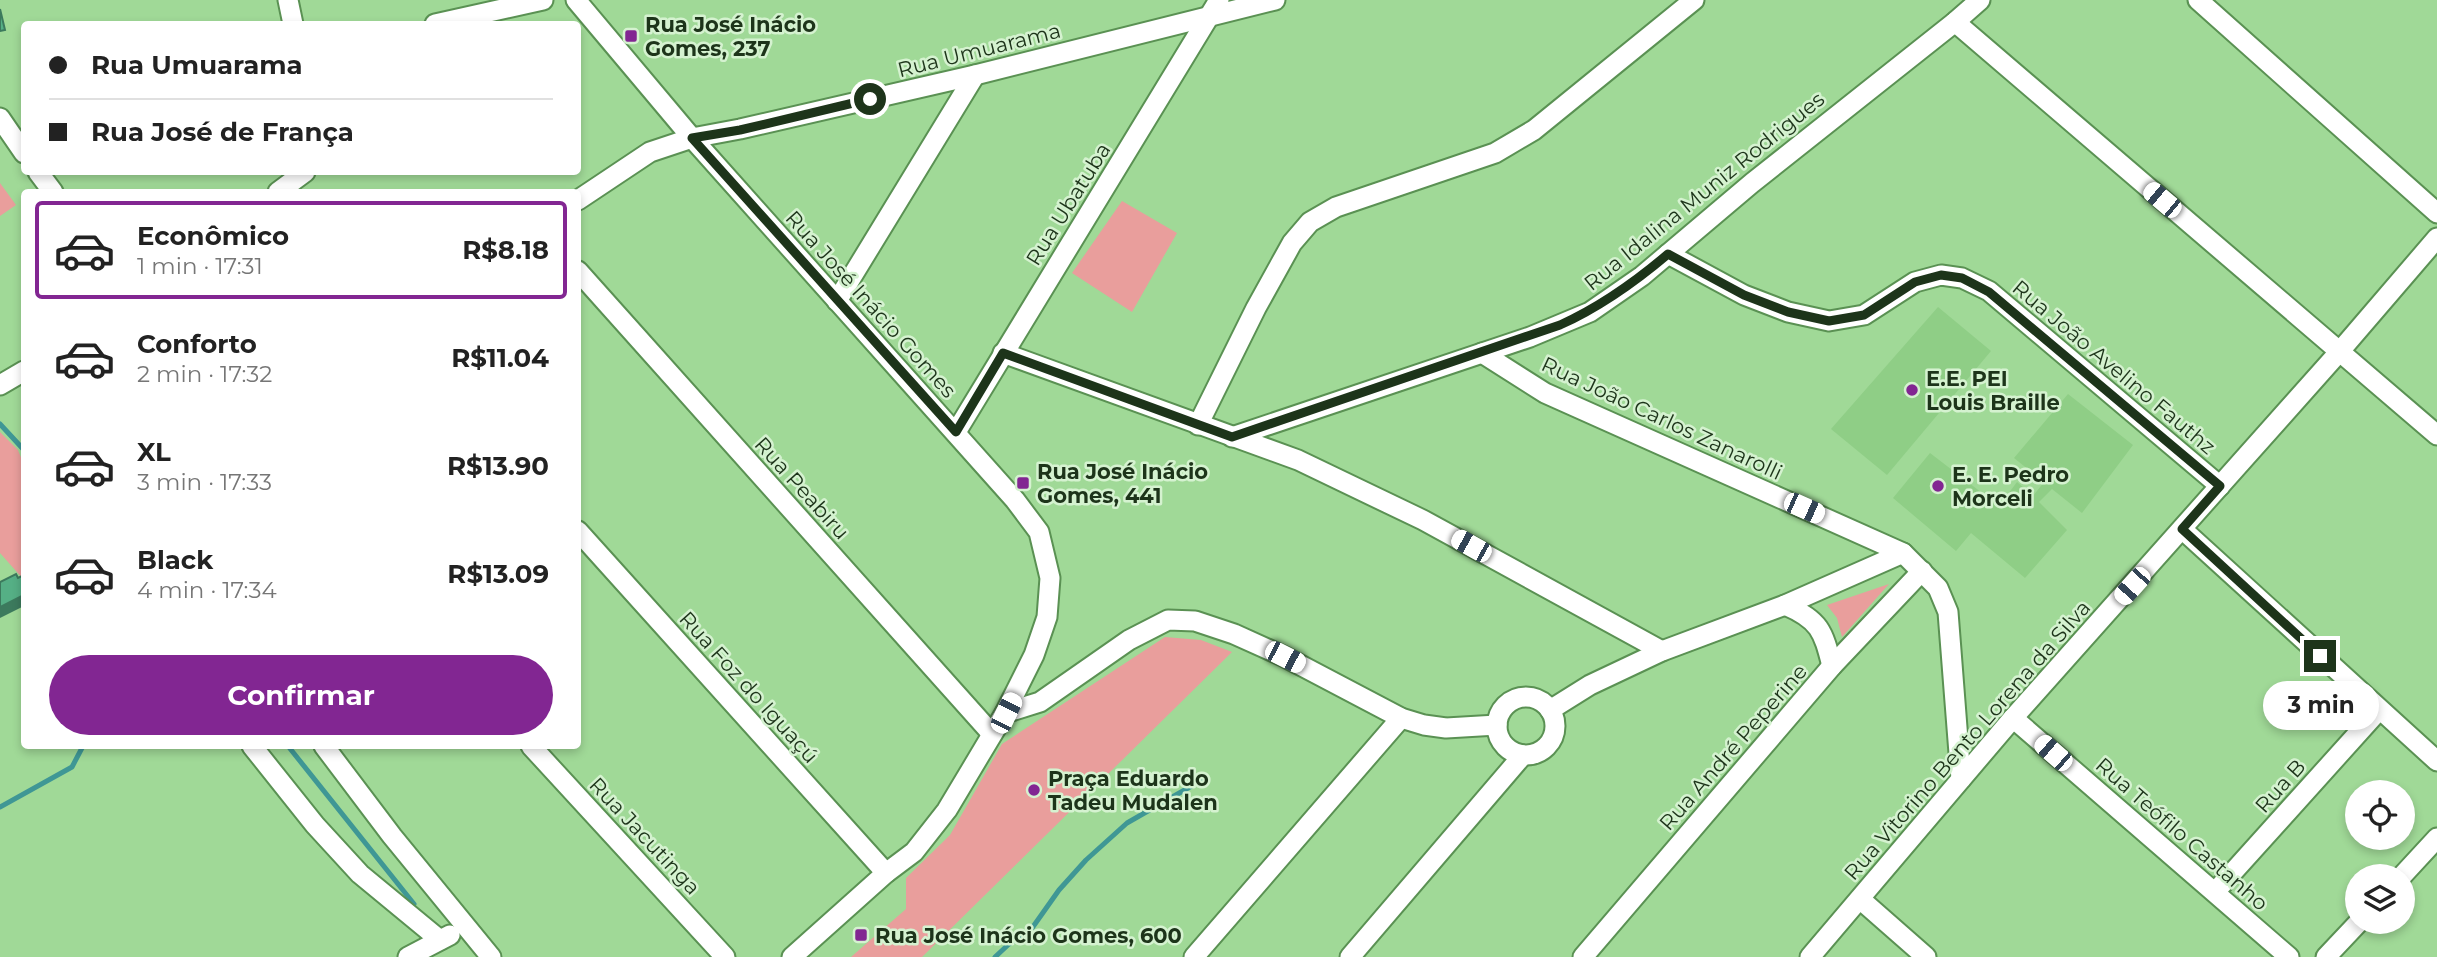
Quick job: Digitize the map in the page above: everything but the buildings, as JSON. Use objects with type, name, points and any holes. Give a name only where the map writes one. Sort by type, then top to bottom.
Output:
[{"type":"street","points":[[288,0],[292,21]]},
{"type":"street","points":[[450,21],[543,0]]},
{"type":"street","name":"Rua José Inácio Gomes","points":[[576,0],[692,138],[1015,500],[1039,532],[1050,578],[1047,617],[1034,655],[1006,713],[947,810],[914,852],[886,873],[792,957]]},
{"type":"street","name":"Rua Umuarama","points":[[581,198],[650,152],[692,138],[740,130],[975,75],[1215,8],[1275,0]]},
{"type":"street","points":[[1198,425],[1256,308],[1292,243],[1310,222],[1336,207],[1495,153],[1534,130],[1694,0]]},
{"type":"street","name":"Rua Idalina Muniz Rodrigues","points":[[1232,437],[1530,337],[1590,312],[1642,276],[1802,142],[1955,23],[1980,0]]},
{"type":"street","points":[[2198,0],[2437,213]]},
{"type":"street","points":[[503,21],[523,6]]},
{"type":"street","name":"Rua Ubatuba","points":[[956,432],[1215,8]]},
{"type":"street","points":[[1955,23],[2437,435]]},
{"type":"street","points":[[837,302],[975,75]]},
{"type":"street","points":[[11,127],[21,147]]},
{"type":"street","points":[[282,189],[301,175]]},
{"type":"street","name":"Rua Vitorino Bento Lorena da Silva","points":[[1810,957],[2013,718],[2340,351],[2437,238]]},
{"type":"street","name":"Rua João Avelino Fauthz","points":[[1668,254],[1744,295],[1788,312],[1829,321],[1864,315],[1915,282],[1941,275],[1962,278],[1998,299],[2220,486]]},
{"type":"street","name":"Rua Peabiru","points":[[581,274],[992,734]]},
{"type":"street","points":[[1003,353],[1298,460],[1423,520],[1662,651]]},
{"type":"street","name":"Rua João Carlos Zanarolli","points":[[1482,353],[1545,393],[1903,553],[1938,588],[1948,612],[1961,779]]},
{"type":"street","points":[[0,385],[21,373]]},
{"type":"street","points":[[2182,529],[2437,761]]},
{"type":"street","name":"Rua Foz do Iguaçú","points":[[581,534],[886,873]]},
{"type":"street","points":[[1550,710],[1590,685],[1662,651],[1785,605],[1903,553]]},
{"type":"street","name":"Rua André Peperine","points":[[1583,957],[1832,666],[1922,571]]},
{"type":"street","points":[[1785,605],[1814,620],[1824,635],[1832,666]]},
{"type":"street","points":[[1006,713],[1040,702],[1129,640],[1168,620],[1195,621],[1234,634],[1285,657],[1401,718],[1446,728],[1497,725]]},
{"type":"street","points":[[1518,698],[1536,699],[1550,710],[1555,728],[1548,745],[1541,751],[1522,755],[1501,742],[1497,725],[1503,708],[1518,698]]},
{"type":"street","name":"Rua B","points":[[2215,892],[2379,710]]},
{"type":"street","points":[[1194,957],[1401,718]]},
{"type":"street","name":"Rua Teófilo Castanho","points":[[2013,718],[2289,957]]},
{"type":"street","points":[[254,749],[315,825],[360,874],[440,940]]},
{"type":"street","points":[[326,749],[392,836],[491,957]]},
{"type":"street","name":"Rua Jacutinga","points":[[534,749],[725,957]]},
{"type":"street","points":[[1350,957],[1522,755]]},
{"type":"street","points":[[2413,864],[2437,838]]},
{"type":"street","points":[[1860,899],[1926,957]]},
{"type":"street","points":[[408,957],[466,926]]},
{"type":"street","points":[[2326,957],[2348,934]]},
{"type":"shaded area","points":[[0,183],[16,205],[0,216]]},
{"type":"shaded area","points":[[1122,201],[1177,233],[1132,312],[1072,273]]},
{"type":"shaded area","name":"E.E. PEI Louis Braille","points":[[1938,307],[1991,351],[1887,475],[1831,429]]},
{"type":"shaded area","name":"E. E. Pedro Morceli","points":[[2068,394],[2133,445],[2082,513],[2052,489],[2039,502],[2067,530],[2025,578],[1971,533],[1956,551],[1893,498],[1930,453],[1999,506],[2017,482],[2033,496],[2044,482],[2014,458]]},
{"type":"shaded area","points":[[0,432],[18,450],[21,458],[21,577],[0,553]]},
{"type":"shaded area","points":[[1889,584],[1842,637],[1837,618],[1827,605]]},
{"type":"shaded area","name":"Praça Eduardo Tadeu Mudalen","points":[[1165,637],[1201,640],[1232,652],[922,957],[851,957],[906,909],[906,878],[950,835],[1002,744]]},
{"type":"waterway","points":[[0,424],[21,447]]},
{"type":"waterway","points":[[0,807],[72,767],[81,749]]},
{"type":"waterway","points":[[290,749],[414,904]]},
{"type":"waterway","points":[[995,957],[1030,931],[1059,890],[1086,860],[1127,823],[1202,780]]},
{"type":"place","name":"Rua José Inácio Gomes, 237","points":[[631,36]]},
{"type":"place","name":"E.E. PEI Louis Braille","points":[[1912,390]]},
{"type":"place","name":"Rua José Inácio Gomes, 441","points":[[1023,483]]},
{"type":"place","name":"E. E. Pedro Morceli","points":[[1938,486]]},
{"type":"place","name":"Praça Eduardo Tadeu Mudalen","points":[[1034,790]]},
{"type":"place","name":"Rua José Inácio Gomes, 600","points":[[861,935]]},
{"type":"route","points":[[870,99],[740,130],[692,138],[956,432],[1003,353],[1232,437],[1560,325],[1590,312],[1642,276],[1668,254],[1744,295],[1788,312],[1829,321],[1864,315],[1915,282],[1941,275],[1962,278],[1989,292],[2220,486],[2182,529],[2320,656]]}]
